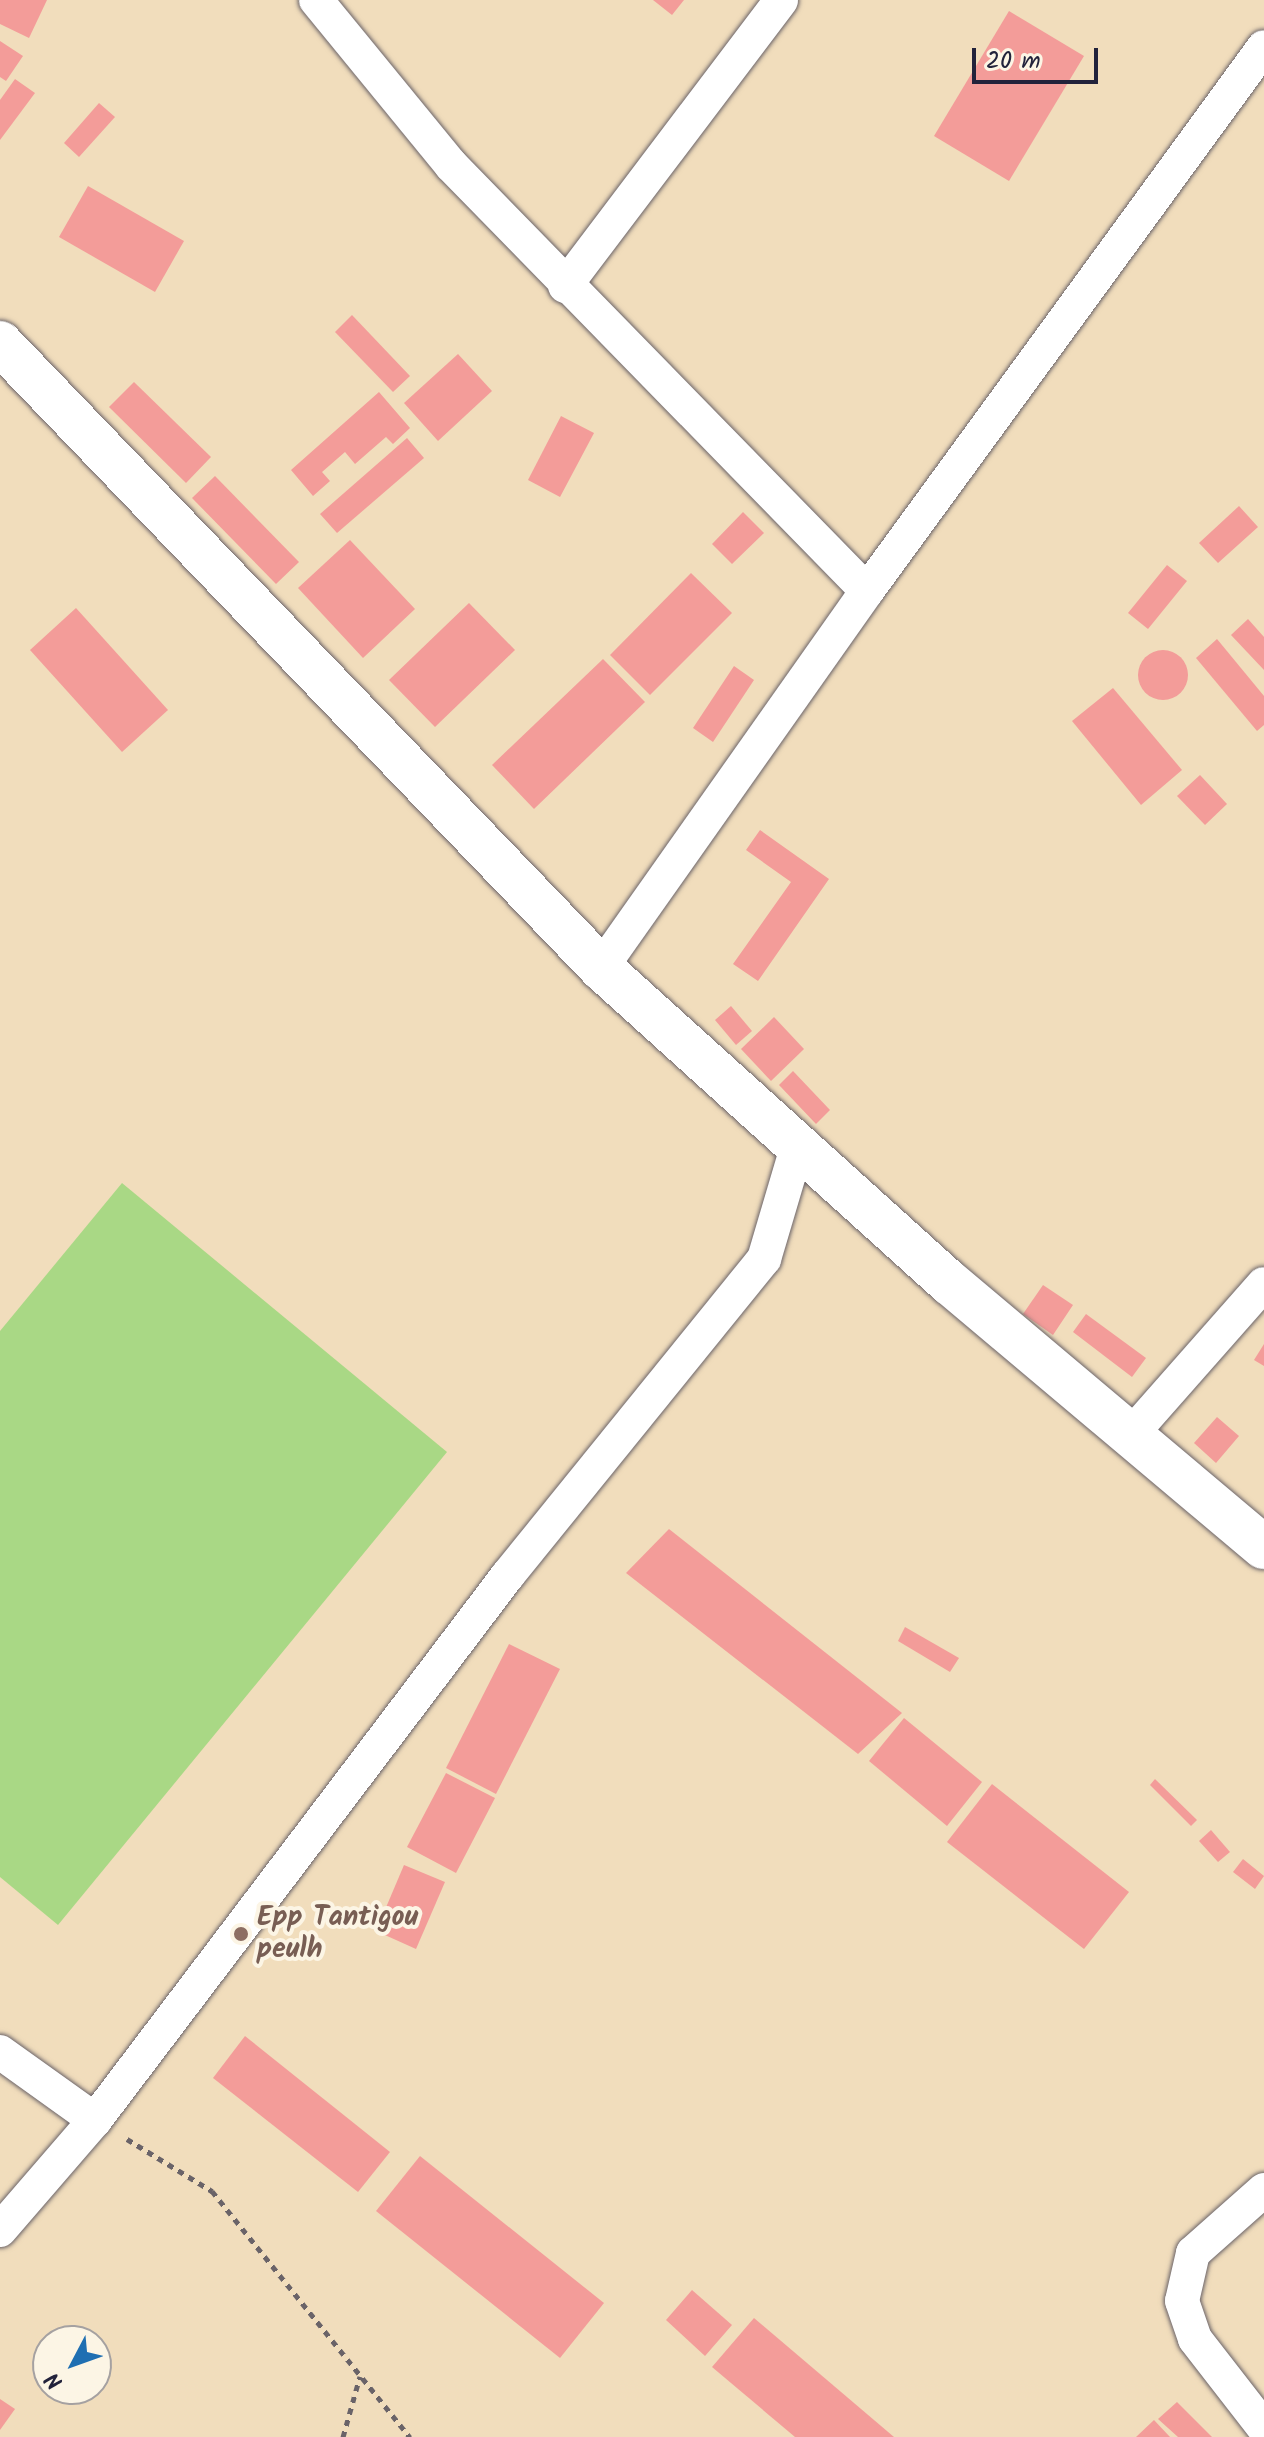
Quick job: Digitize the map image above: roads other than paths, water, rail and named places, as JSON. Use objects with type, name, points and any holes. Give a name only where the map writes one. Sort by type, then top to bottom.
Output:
[{"type":"main road","points":[[0,343],[601,968],[1128,1438],[1264,1547]]},
{"type":"street","points":[[316,0],[451,165],[565,286],[867,591]]},
{"type":"street","points":[[565,286],[781,0]]},
{"type":"street","points":[[601,968],[867,591],[1264,47]]},
{"type":"street","points":[[0,2230],[95,2120],[517,1563],[764,1259],[798,1144]]},
{"type":"street","points":[[1128,1438],[1264,1284]]},
{"type":"street","points":[[0,2052],[95,2120]]},
{"type":"street","points":[[1264,2190],[1193,2253],[1182,2301],[1195,2339],[1264,2428]]},
{"type":"place","name":"Epp Tantigou peulh","points":[[241,1934]]}]
